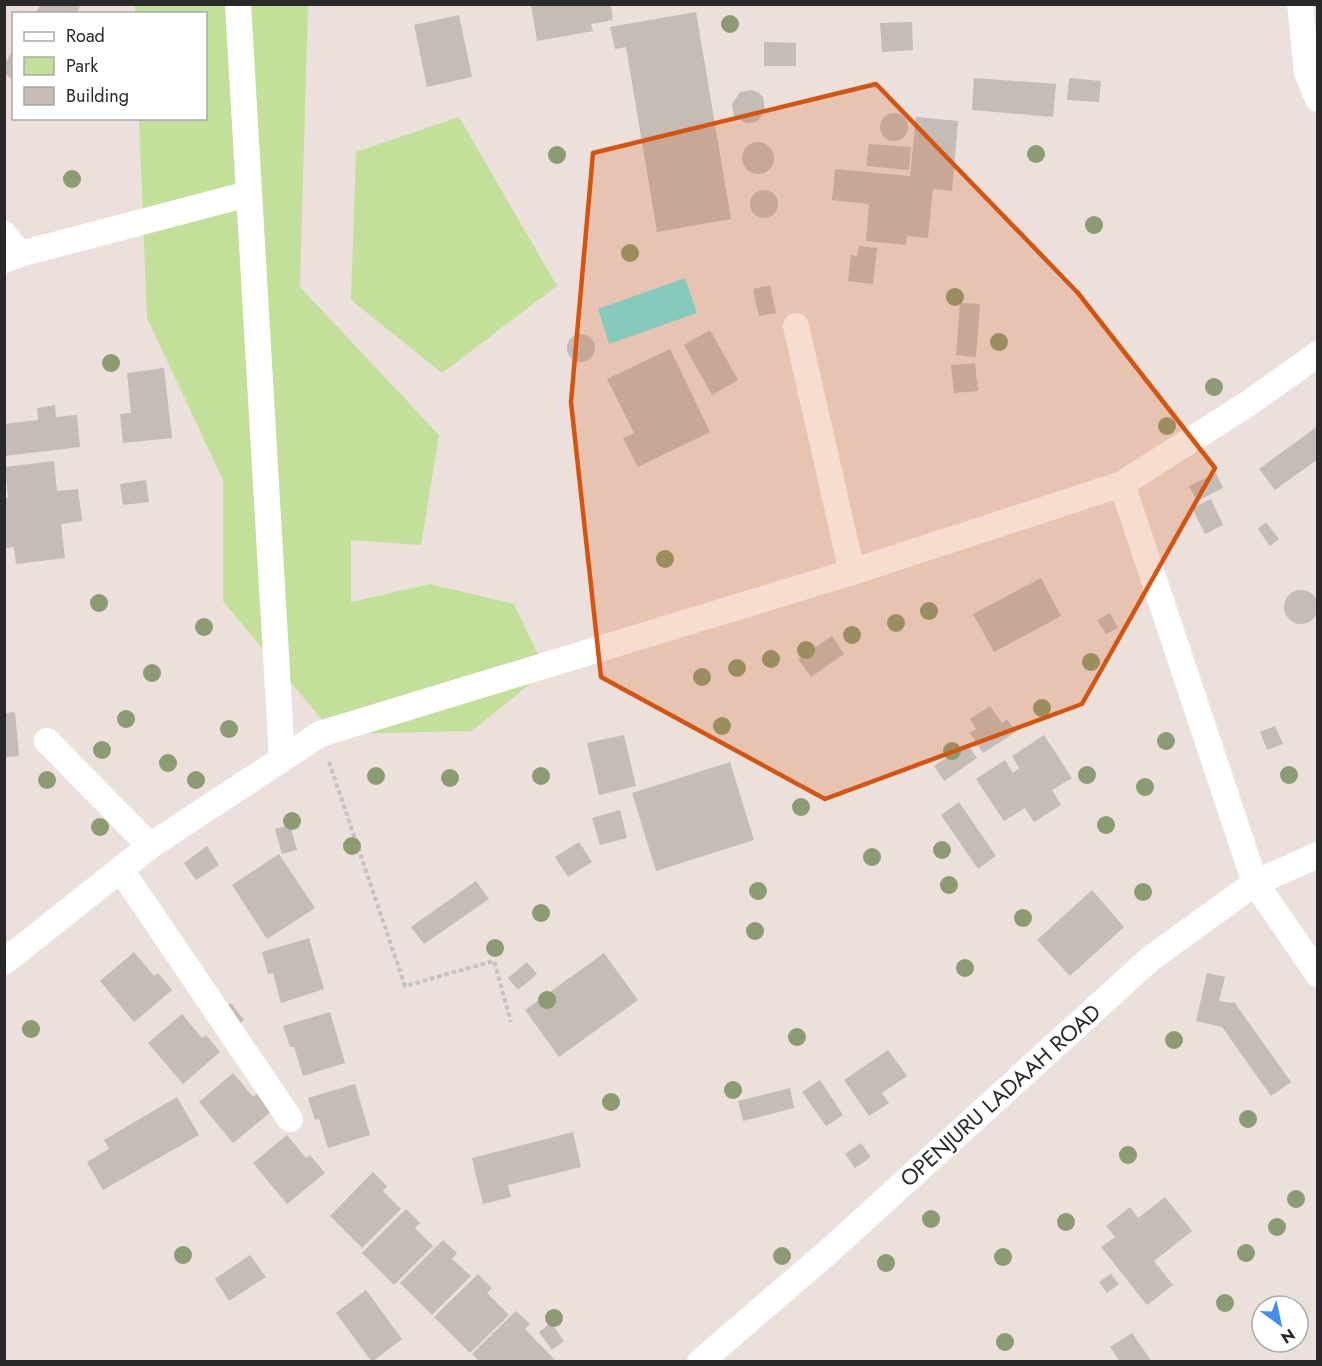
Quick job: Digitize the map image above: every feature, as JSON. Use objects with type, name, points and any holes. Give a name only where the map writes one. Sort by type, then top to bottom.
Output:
[{"type":"street","points":[[238,4],[282,759]]},
{"type":"street","points":[[1300,4],[1307,73],[1317,99]]},
{"type":"street","points":[[10,249],[248,194]]},
{"type":"street","points":[[796,326],[852,572]]},
{"type":"street","points":[[4,962],[150,846],[320,734],[852,572],[1122,484],[1249,403],[1317,354]]},
{"type":"street","points":[[1122,484],[1256,883],[1317,974]]},
{"type":"street","points":[[47,741],[150,846]]},
{"type":"street","name":"OPENJURU LADAAH ROAD","points":[[700,1362],[828,1252],[1150,959],[1256,883],[1317,855]]},
{"type":"street","points":[[120,870],[290,1119]]},
{"type":"path","points":[[320,734],[405,986],[494,961],[511,1022]]},
{"type":"highlighted area","points":[[876,84],[1078,293],[1215,468],[1082,704],[825,799],[601,677],[571,402],[593,153]]},
{"type":"green space","points":[[135,5],[308,5],[300,287],[439,435],[421,545],[351,540],[351,602],[430,584],[514,604],[546,671],[472,731],[334,734],[223,601],[223,480],[147,318],[139,120],[207,120],[207,12],[135,12]]},
{"type":"green space","points":[[459,117],[557,286],[442,373],[351,300],[356,152]]},
{"type":"water","points":[[685,278],[697,313],[609,344],[598,309]]},
{"type":"building","points":[[41,4],[81,4],[77,12],[36,12]]},
{"type":"building","points":[[531,4],[611,4],[613,20],[591,24],[593,31],[537,41]]},
{"type":"building","points":[[696,12],[731,219],[657,232],[626,47],[615,49],[610,27]]},
{"type":"building","points":[[459,15],[472,77],[427,87],[414,25]]},
{"type":"building","points":[[912,22],[913,50],[882,52],[880,23]]},
{"type":"building","points":[[764,42],[796,43],[796,66],[764,66]]},
{"type":"building","points":[[12,51],[12,79],[5,74],[5,63]]},
{"type":"building","points":[[974,78],[1056,84],[1053,117],[972,110]]},
{"type":"building","points":[[1069,78],[1101,81],[1099,102],[1067,100]]},
{"type":"building","points":[[752,90],[763,97],[765,110],[758,121],[746,123],[734,116],[732,104],[740,92]]},
{"type":"building","points":[[894,113],[904,117],[908,127],[904,137],[894,141],[884,137],[880,127],[884,117]]},
{"type":"building","points":[[916,117],[958,121],[952,191],[933,189],[928,238],[907,236],[906,245],[866,241],[869,204],[832,200],[835,169],[910,176]]},
{"type":"building","points":[[758,142],[769,147],[774,158],[769,169],[758,174],[747,169],[742,158],[747,147]]},
{"type":"building","points":[[869,144],[911,147],[909,170],[866,166]]},
{"type":"building","points":[[764,190],[774,194],[778,204],[774,214],[764,218],[754,214],[750,204],[754,194]]},
{"type":"building","points":[[859,246],[877,248],[873,284],[848,281],[851,255],[857,256]]},
{"type":"building","points":[[770,285],[776,313],[759,316],[753,289]]},
{"type":"building","points":[[960,303],[980,304],[976,357],[956,355]]},
{"type":"building","points":[[710,330],[738,380],[712,395],[684,345]]},
{"type":"building","points":[[581,334],[591,338],[595,348],[591,358],[581,362],[571,358],[567,348],[571,338]]},
{"type":"building","points":[[670,349],[710,432],[638,467],[623,438],[634,433],[607,379]]},
{"type":"building","points":[[975,363],[978,391],[954,393],[951,365]]},
{"type":"building","points":[[164,368],[172,438],[123,443],[120,414],[131,413],[127,373]]},
{"type":"building","points":[[55,405],[56,417],[77,415],[80,447],[4,456],[4,424],[38,420],[37,408]]},
{"type":"building","points":[[1318,426],[1318,459],[1275,490],[1259,469]]},
{"type":"building","points":[[54,461],[57,491],[78,489],[82,521],[61,524],[65,558],[16,564],[14,547],[5,548],[4,545],[4,498],[8,498],[5,467]]},
{"type":"building","points":[[1216,473],[1223,488],[1197,501],[1189,486]]},
{"type":"building","points":[[146,480],[149,502],[123,505],[120,484]]},
{"type":"building","points":[[1211,499],[1223,525],[1205,534],[1192,508]]},
{"type":"building","points":[[1266,522],[1279,539],[1270,546],[1258,529]]},
{"type":"building","points":[[1041,578],[1061,616],[994,652],[973,614]]},
{"type":"building","points":[[1301,590],[1313,595],[1318,607],[1313,619],[1301,624],[1289,619],[1284,607],[1289,595]]},
{"type":"building","points":[[1110,613],[1118,628],[1106,634],[1097,620]]},
{"type":"building","points":[[832,636],[844,654],[811,677],[798,659]]},
{"type":"building","points":[[990,706],[1002,723],[1007,719],[1016,732],[983,753],[970,733],[976,729],[970,719]]},
{"type":"building","points":[[15,712],[19,756],[5,757],[5,713]]},
{"type":"building","points":[[1275,726],[1283,744],[1267,750],[1260,732]]},
{"type":"building","points":[[624,735],[636,786],[599,795],[587,743]]},
{"type":"building","points":[[1044,735],[1072,778],[1052,790],[1061,805],[1034,822],[1025,808],[1004,821],[976,779],[1005,760],[1013,773],[1019,768],[1012,756]]},
{"type":"building","points":[[967,744],[977,758],[944,781],[934,766]]},
{"type":"building","points":[[730,762],[754,840],[656,871],[632,793]]},
{"type":"building","points":[[959,802],[996,856],[978,869],[941,815]]},
{"type":"building","points":[[620,810],[627,838],[600,845],[592,818]]},
{"type":"building","points":[[290,825],[297,850],[282,854],[275,829]]},
{"type":"building","points":[[579,842],[592,862],[568,877],[555,857]]},
{"type":"building","points":[[207,846],[219,865],[196,880],[184,863]]},
{"type":"building","points":[[279,854],[315,908],[267,939],[232,885]]},
{"type":"building","points":[[476,881],[489,899],[424,944],[411,927]]},
{"type":"building","points":[[1092,890],[1124,927],[1070,976],[1037,940]]},
{"type":"building","points":[[309,938],[324,989],[281,1003],[273,973],[268,974],[262,952]]},
{"type":"building","points":[[134,952],[154,976],[158,973],[172,990],[134,1022],[100,981]]},
{"type":"building","points":[[604,953],[638,1000],[559,1057],[525,1010]]},
{"type":"building","points":[[527,962],[537,974],[518,990],[508,978]]},
{"type":"building","points":[[1207,973],[1225,977],[1219,1001],[1234,1002],[1291,1082],[1271,1096],[1222,1027],[1196,1021]]},
{"type":"building","points":[[231,1003],[244,1020],[237,1026],[223,1008]]},
{"type":"building","points":[[330,1012],[345,1063],[303,1076],[294,1047],[290,1047],[283,1026]]},
{"type":"building","points":[[182,1014],[202,1038],[206,1035],[220,1052],[183,1084],[148,1043]]},
{"type":"building","points":[[888,1050],[907,1076],[882,1093],[889,1103],[869,1116],[844,1080]]},
{"type":"building","points":[[233,1073],[253,1097],[257,1094],[271,1112],[233,1143],[199,1102]]},
{"type":"building","points":[[820,1080],[843,1115],[826,1126],[802,1092]]},
{"type":"building","points":[[355,1084],[370,1135],[328,1148],[319,1119],[315,1120],[308,1098]]},
{"type":"building","points":[[790,1088],[794,1108],[743,1121],[738,1101]]},
{"type":"building","points":[[177,1097],[199,1135],[103,1190],[87,1162],[109,1149],[104,1140]]},
{"type":"building","points":[[573,1132],[581,1167],[508,1185],[511,1197],[483,1204],[472,1158]]},
{"type":"building","points":[[287,1135],[306,1158],[310,1155],[325,1173],[287,1204],[253,1163]]},
{"type":"building","points":[[861,1143],[871,1157],[855,1168],[845,1154]]},
{"type":"building","points":[[373,1172],[387,1186],[383,1191],[401,1209],[362,1248],[330,1216]]},
{"type":"building","points":[[1165,1197],[1192,1231],[1154,1261],[1173,1285],[1147,1305],[1101,1247],[1115,1237],[1106,1226],[1130,1207],[1138,1218]]},
{"type":"building","points":[[406,1209],[420,1223],[415,1228],[433,1246],[394,1285],[362,1253]]},
{"type":"building","points":[[443,1240],[457,1253],[452,1259],[471,1276],[432,1315],[400,1283]]},
{"type":"building","points":[[250,1255],[266,1277],[229,1301],[215,1279]]},
{"type":"building","points":[[478,1274],[492,1288],[487,1293],[509,1315],[470,1353],[434,1317]]},
{"type":"building","points":[[1111,1274],[1119,1284],[1107,1293],[1099,1282]]},
{"type":"building","points":[[366,1290],[402,1339],[372,1362],[336,1313]]},
{"type":"building","points":[[516,1311],[530,1324],[525,1329],[557,1362],[480,1362],[472,1354]]},
{"type":"building","points":[[551,1323],[564,1341],[552,1350],[539,1332]]},
{"type":"building","points":[[1132,1333],[1152,1362],[1120,1362],[1110,1347]]}]
